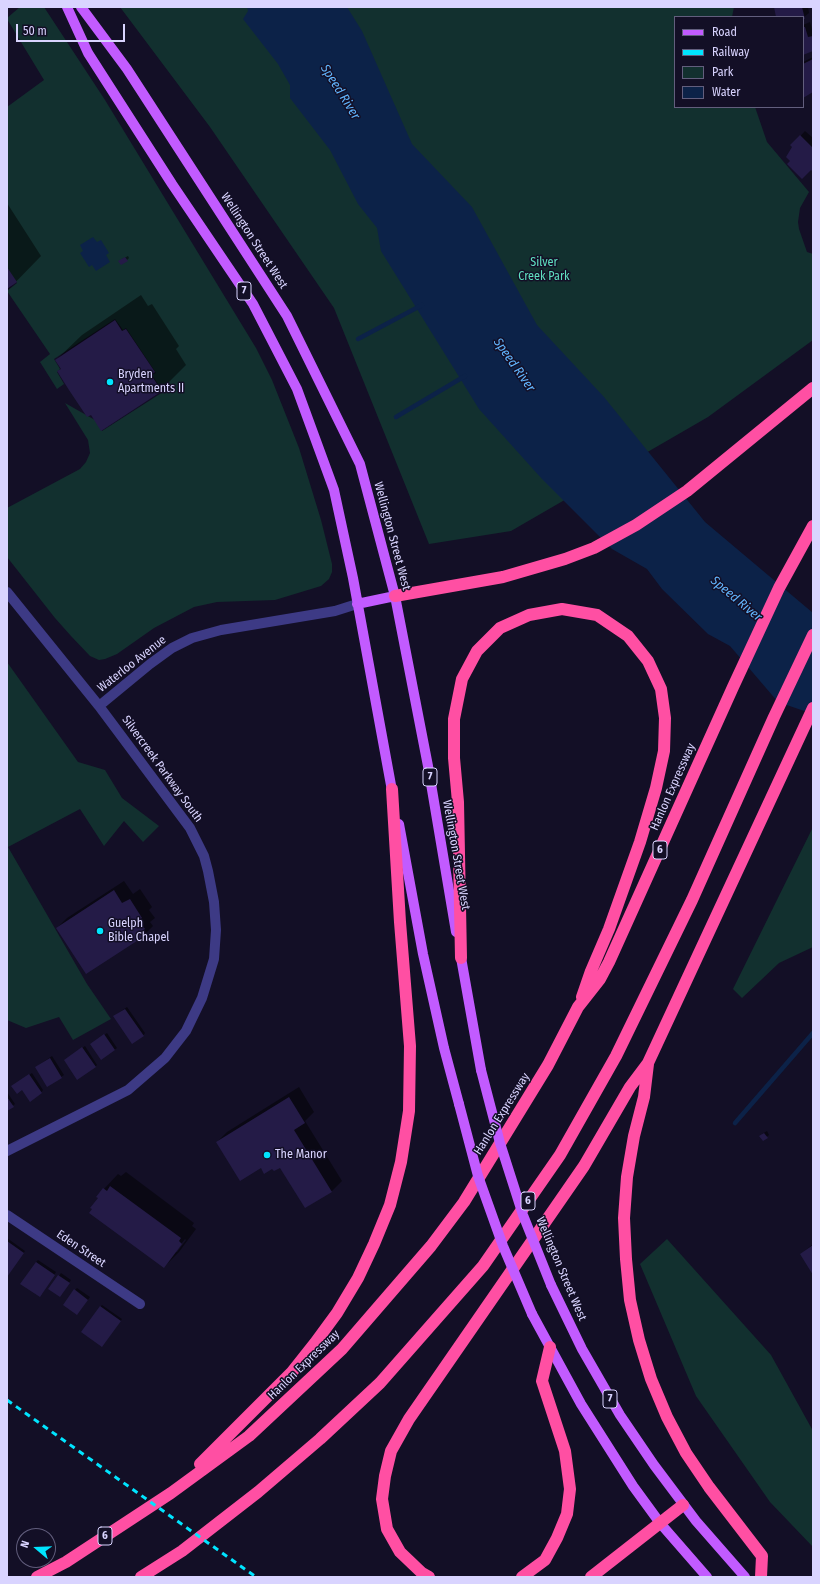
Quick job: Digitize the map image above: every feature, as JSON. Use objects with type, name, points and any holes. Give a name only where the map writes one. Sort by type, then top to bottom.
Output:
[{"type":"highway","points":[[395,596],[503,577],[565,559],[594,548],[636,525],[687,491],[734,451],[813,388]]},
{"type":"highway","name":"Hanlon Expressway","points":[[37,1577],[66,1562],[171,1493],[249,1436],[342,1349],[431,1246],[464,1202],[548,1065],[578,1007],[600,979],[609,962],[779,588],[813,526]]},
{"type":"highway","points":[[461,958],[458,802],[454,758],[454,719],[462,679],[477,651],[500,628],[529,615],[562,609],[597,615],[628,636],[648,661],[661,689],[665,718],[664,751],[656,788],[640,842],[578,1007]]},
{"type":"highway","name":"6","points":[[141,1577],[182,1551],[252,1497],[320,1439],[380,1383],[483,1266],[560,1156],[616,1056],[692,900],[774,717],[813,635]]},
{"type":"highway","points":[[429,1577],[422,1573],[400,1552],[387,1529],[382,1500],[385,1476],[391,1451],[409,1419],[584,1166],[630,1087],[648,1063],[813,708]]},
{"type":"highway","points":[[171,1493],[292,1372],[315,1343],[337,1313],[358,1278],[390,1205],[401,1162],[409,1111],[410,1046],[400,922],[392,790]]},
{"type":"highway","points":[[648,1063],[644,1097],[634,1136],[627,1177],[624,1218],[629,1293],[639,1340],[651,1379],[667,1417],[686,1453],[709,1487],[762,1556],[761,1577]]},
{"type":"highway","points":[[522,1577],[545,1560],[557,1538],[567,1514],[570,1489],[565,1451],[542,1381],[550,1347]]},
{"type":"highway","points":[[591,1577],[683,1505]]},
{"type":"main road","name":"7","points":[[67,7],[88,53],[172,184],[252,304],[297,389],[334,490],[423,954],[444,1048],[478,1176],[498,1232],[532,1314],[596,1429],[660,1523]]},
{"type":"main road","name":"Wellington Street West","points":[[81,7],[127,69],[287,316],[360,464],[395,596],[428,766],[481,1070],[500,1143],[523,1215],[551,1285],[582,1349],[620,1415],[683,1505],[710,1539],[745,1577]]},
{"type":"main road","name":"Waterloo Avenue","points":[[357,604],[395,596]]},
{"type":"main road","points":[[660,1523],[706,1577]]},
{"type":"street","name":"Waterloo Avenue","points":[[7,592],[99,706],[164,653],[192,638],[221,630],[335,611],[357,604]]},
{"type":"street","name":"Silvercreek Parkway South","points":[[7,1151],[128,1090],[156,1066],[178,1042],[192,1021],[207,986],[214,959],[216,930],[214,902],[208,871],[197,842],[190,828],[99,706]]},
{"type":"street","name":"Eden Street","points":[[7,1215],[140,1304]]},
{"type":"green space","points":[[20,7],[44,7],[105,100],[256,348],[272,380],[299,448],[321,520],[332,564],[332,572],[329,579],[321,586],[275,600],[217,602],[194,607],[154,628],[117,654],[99,660],[90,656],[71,636],[7,557],[7,508],[80,469],[86,462],[90,453],[88,440],[65,403],[95,420],[102,431],[163,392],[152,375],[156,373],[126,328],[123,330],[115,319],[54,359],[60,369],[57,372],[64,384],[57,389],[40,362],[50,354],[7,291],[17,283],[7,267],[7,107],[44,80],[7,19]]},
{"type":"green space","name":"Silver Creek Park","points":[[120,7],[734,7],[732,16],[674,16],[674,108],[755,108],[767,142],[809,192],[800,208],[798,222],[807,252],[813,254],[813,340],[708,417],[511,531],[429,544],[334,308],[210,127]]},
{"type":"green space","points":[[7,662],[78,762],[105,770],[122,798],[159,826],[143,842],[124,821],[104,846],[80,809],[8,847],[87,984],[111,1019],[73,1040],[59,1017],[26,1028],[7,1020]]},
{"type":"green space","points":[[813,827],[813,947],[779,963],[742,998],[733,989]]},
{"type":"green space","points":[[667,1239],[771,1355],[813,1431],[813,1547],[770,1502],[696,1396],[640,1264]]},
{"type":"water","name":"Speed River","points":[[247,7],[347,7],[362,31],[412,144],[472,207],[537,325],[604,397],[705,522],[813,613],[813,714],[778,702],[730,646],[708,634],[662,589],[647,569],[612,549],[542,479],[479,409],[381,251],[377,228],[358,204],[330,150],[290,98],[290,85],[278,64],[243,19],[248,11]]},
{"type":"water","points":[[93,237],[97,242],[101,240],[109,253],[106,255],[110,262],[96,271],[92,265],[89,267],[80,253],[83,251],[80,245]]},
{"type":"building","points":[[774,7],[802,7],[805,19],[804,16],[776,16]]},
{"type":"building","points":[[804,27],[808,37],[813,36],[813,51],[804,55]]},
{"type":"building","points":[[813,59],[813,92],[804,97],[804,64]]},
{"type":"building","points":[[800,135],[813,148],[813,172],[811,170],[802,179],[787,164],[790,161],[786,157],[792,147],[790,145]]},
{"type":"building","points":[[125,257],[128,261],[121,265],[118,261]]},
{"type":"building","points":[[7,267],[17,282],[7,289]]},
{"type":"building","name":"Bryden Apartments II","points":[[115,320],[122,331],[126,329],[155,372],[151,375],[162,391],[101,431],[91,415],[87,417],[69,390],[57,371],[61,369],[55,360]]},
{"type":"building","name":"Guelph Bible Chapel","points":[[114,890],[122,903],[130,899],[142,918],[139,920],[145,929],[141,932],[143,937],[86,974],[56,928]]},
{"type":"building","points":[[125,1009],[144,1036],[132,1044],[113,1016]]},
{"type":"building","points":[[104,1034],[115,1050],[101,1060],[90,1044]]},
{"type":"building","points":[[82,1047],[96,1067],[77,1080],[64,1060]]},
{"type":"building","points":[[50,1058],[62,1078],[47,1087],[35,1067]]},
{"type":"building","points":[[29,1074],[42,1093],[30,1102],[22,1090],[17,1094],[11,1086]]},
{"type":"building","points":[[7,1097],[14,1107],[7,1111]]},
{"type":"building","name":"The Manor","points":[[289,1097],[305,1123],[294,1130],[332,1192],[305,1208],[280,1168],[274,1171],[272,1169],[264,1174],[261,1168],[240,1181],[216,1142]]},
{"type":"building","points":[[764,1133],[768,1138],[763,1141],[759,1136]]},
{"type":"building","points":[[110,1186],[181,1238],[179,1241],[182,1244],[164,1268],[89,1213],[92,1209],[90,1208],[98,1198],[96,1197],[103,1188],[107,1191]]},
{"type":"building","points":[[7,1241],[24,1253],[7,1277]]},
{"type":"building","points":[[813,1245],[813,1275],[800,1254]]},
{"type":"building","points":[[36,1262],[55,1275],[40,1297],[20,1284]]},
{"type":"building","points":[[58,1275],[70,1283],[60,1297],[48,1289]]},
{"type":"building","points":[[74,1289],[88,1300],[77,1315],[63,1305]]},
{"type":"building","points":[[100,1306],[121,1321],[102,1347],[81,1332]]},
{"type":"waterway","points":[[358,339],[422,305]]},
{"type":"waterway","points":[[396,417],[465,376]]},
{"type":"waterway","points":[[735,1123],[813,1033]]},
{"type":"railway","points":[[7,1400],[256,1577]]},
{"type":"place","name":"Bryden Apartments II","points":[[110,382]]},
{"type":"place","name":"Guelph Bible Chapel","points":[[100,931]]},
{"type":"place","name":"The Manor","points":[[267,1155]]}]
